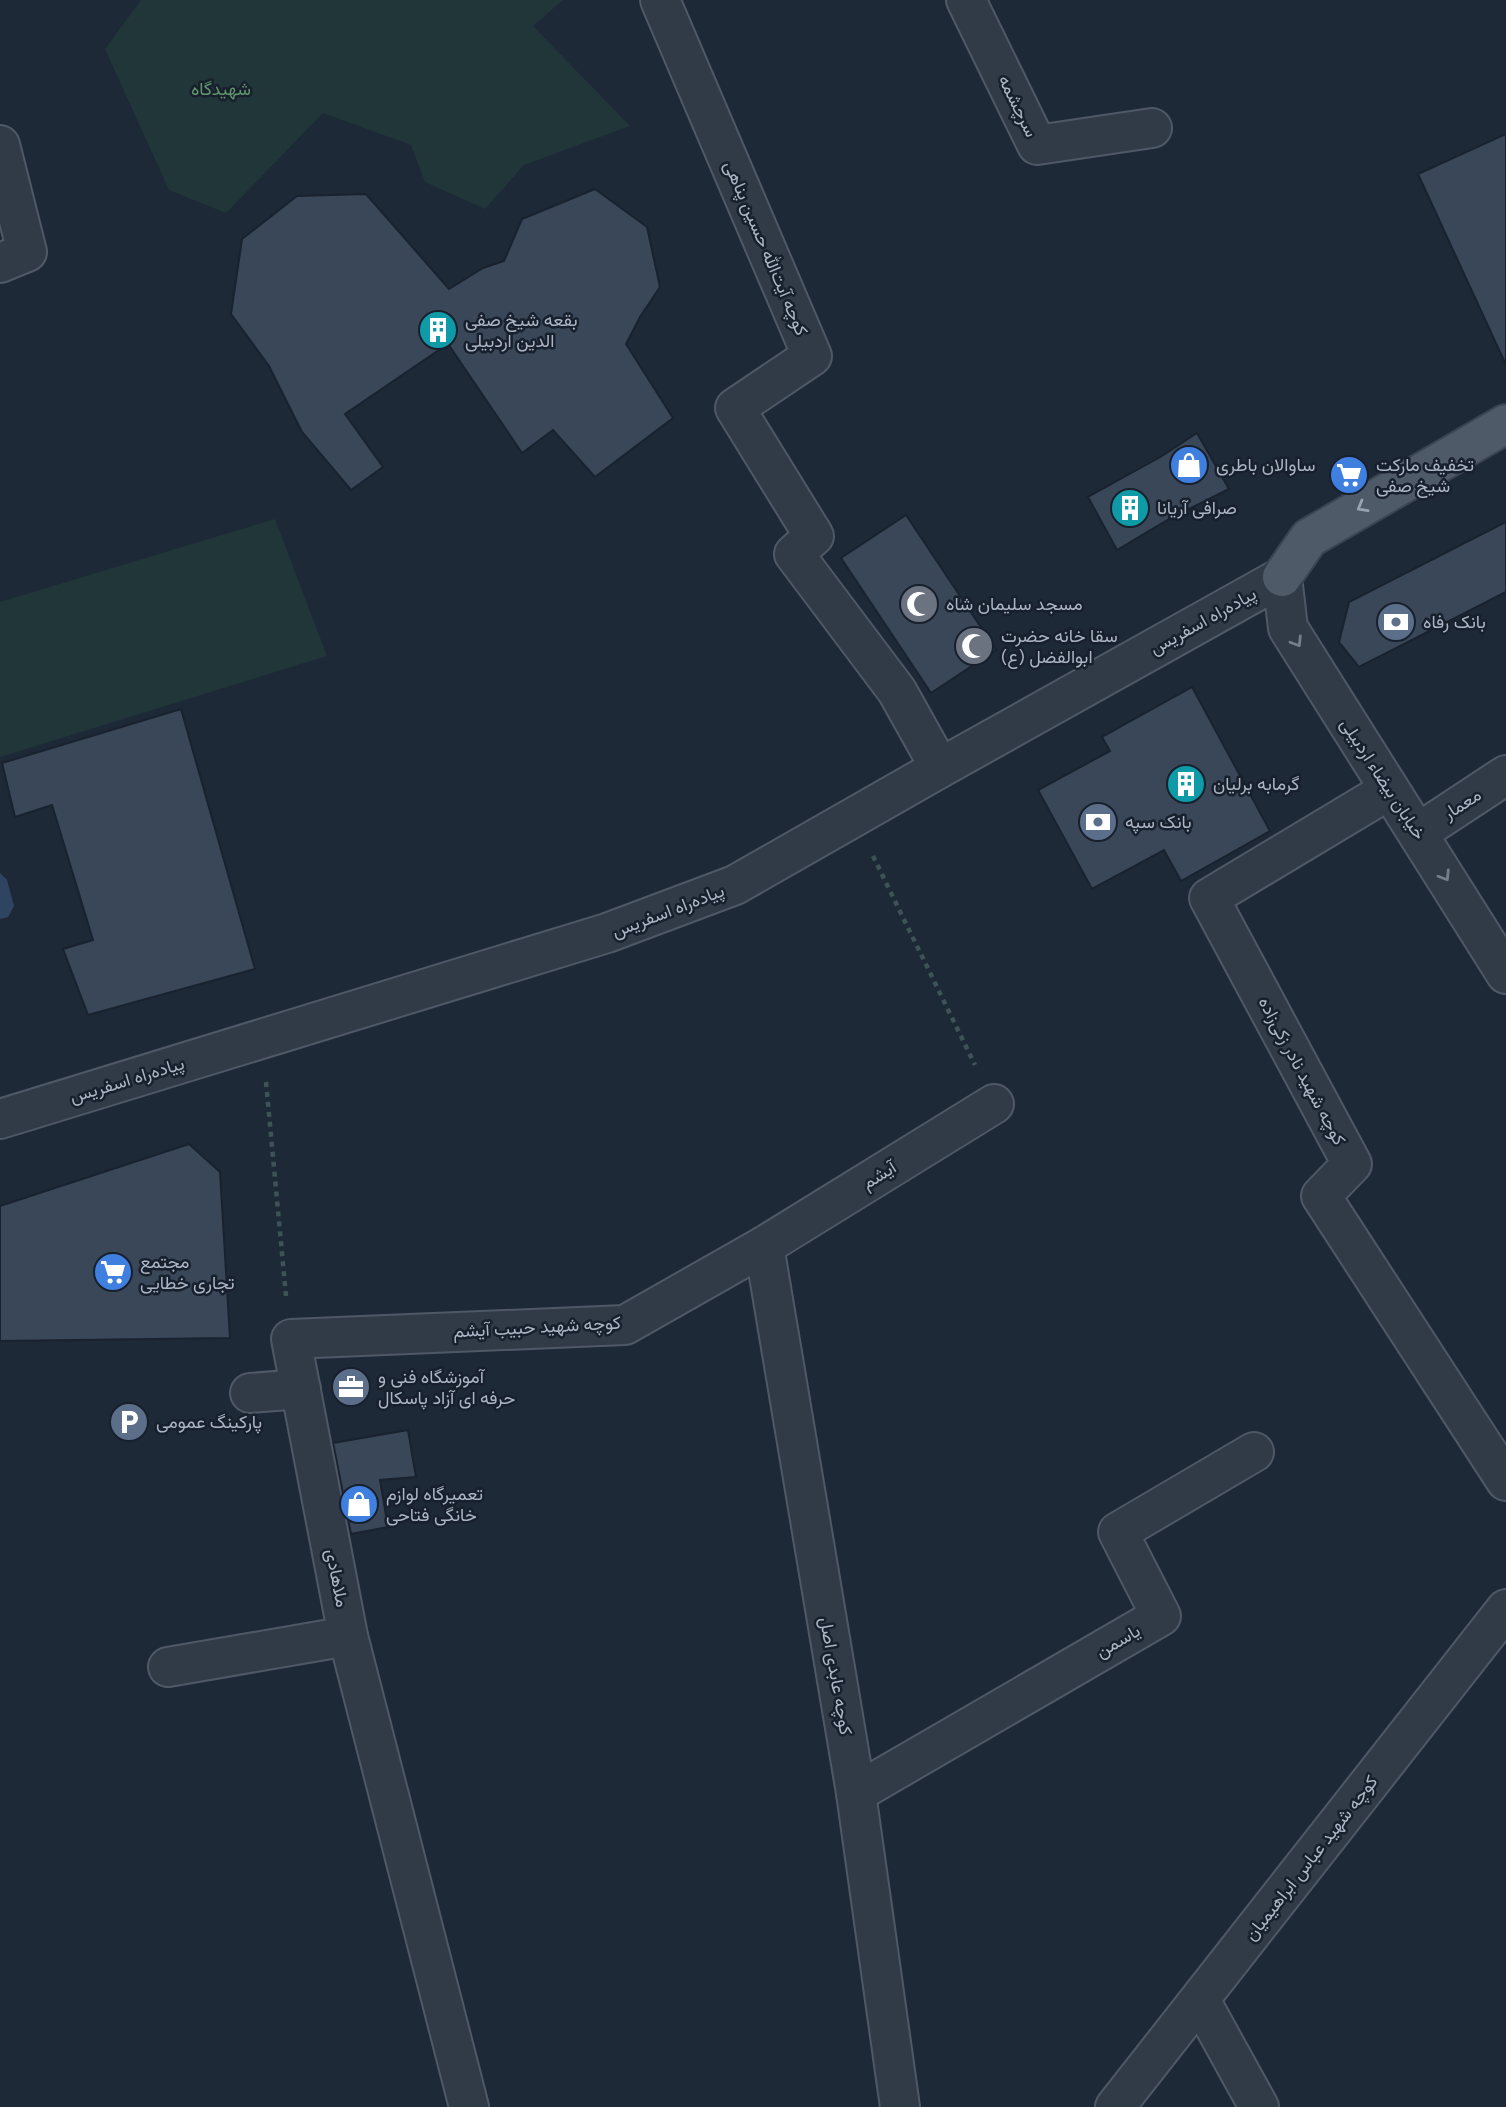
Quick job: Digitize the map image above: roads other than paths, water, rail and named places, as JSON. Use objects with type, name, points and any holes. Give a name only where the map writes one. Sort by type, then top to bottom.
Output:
[{"type":"main road","points":[[1282,577],[1309,538],[1506,424]]},
{"type":"street","name":"کوچه آیت‌الله حسین پناهی","points":[[660,0],[812,356],[735,408],[814,536],[794,554],[897,691],[940,768]]},
{"type":"street","name":"سرچشمه","points":[[966,0],[1037,145],[1152,128]]},
{"type":"street","points":[[0,145],[27,252],[0,263]]},
{"type":"street","name":"پیاده‌راه اسفریس","points":[[0,1119],[620,929],[735,886],[1282,577]]},
{"type":"street","name":"خیابان بیضاء اردبیلی","points":[[1282,577],[1288,628],[1506,974]]},
{"type":"street","name":"معمار","points":[[1418,832],[1506,775]]},
{"type":"street","name":"کوچه شهید نادر زکی‌زاده","points":[[1389,790],[1209,898],[1352,1164],[1321,1196],[1506,1481]]},
{"type":"street","name":"آیشم","points":[[764,1246],[994,1104]]},
{"type":"street","name":"کوچه شهید حبیب آیشم","points":[[290,1339],[625,1325],[764,1246]]},
{"type":"street","name":"کوچه عابدی اصل","points":[[764,1246],[856,1793],[900,2107]]},
{"type":"street","name":"ملاهادی","points":[[290,1339],[348,1636],[468,2107]]},
{"type":"street","points":[[250,1393],[300,1389]]},
{"type":"street","name":"یاسمن","points":[[856,1793],[1161,1616],[1118,1532],[1254,1452]]},
{"type":"street","name":"کوچه شهید عباس ابراهیمیان","points":[[1115,2107],[1506,1609]]},
{"type":"street","points":[[168,1667],[348,1636]]},
{"type":"street","points":[[1200,2000],[1259,2107]]},
{"type":"water","points":[[0,873],[7,880],[14,906],[8,917],[0,919]]},
{"type":"place","name":"بقعه شیخ صفی الدین اردبیلی","points":[[438,330]]},
{"type":"place","name":"ساوالان باطری","points":[[1189,465]]},
{"type":"place","name":"تخفیف مارکت شیخ صفی","points":[[1349,475]]},
{"type":"place","name":"صرافی آریانا","points":[[1130,508]]},
{"type":"place","name":"مسجد سلیمان شاه","points":[[919,604]]},
{"type":"place","name":"بانک رفاه","points":[[1396,622]]},
{"type":"place","name":"سقا خانه حضرت ابوالفضل (ع)","points":[[974,646]]},
{"type":"place","name":"گرمابه برلیان","points":[[1186,784]]},
{"type":"place","name":"بانک سپه","points":[[1098,822]]},
{"type":"place","name":"مجتمع تجاری خطایی","points":[[113,1272]]},
{"type":"place","name":"آموزشگاه فنی و حرفه ای آزاد پاسکال","points":[[351,1387]]},
{"type":"place","name":"پارکینگ عمومی","points":[[129,1422]]},
{"type":"place","name":"تعمیرگاه لوازم خانگی فتاحی","points":[[359,1504]]},
{"type":"park label","name":"شهیدگاه","points":[[221,89]]}]
